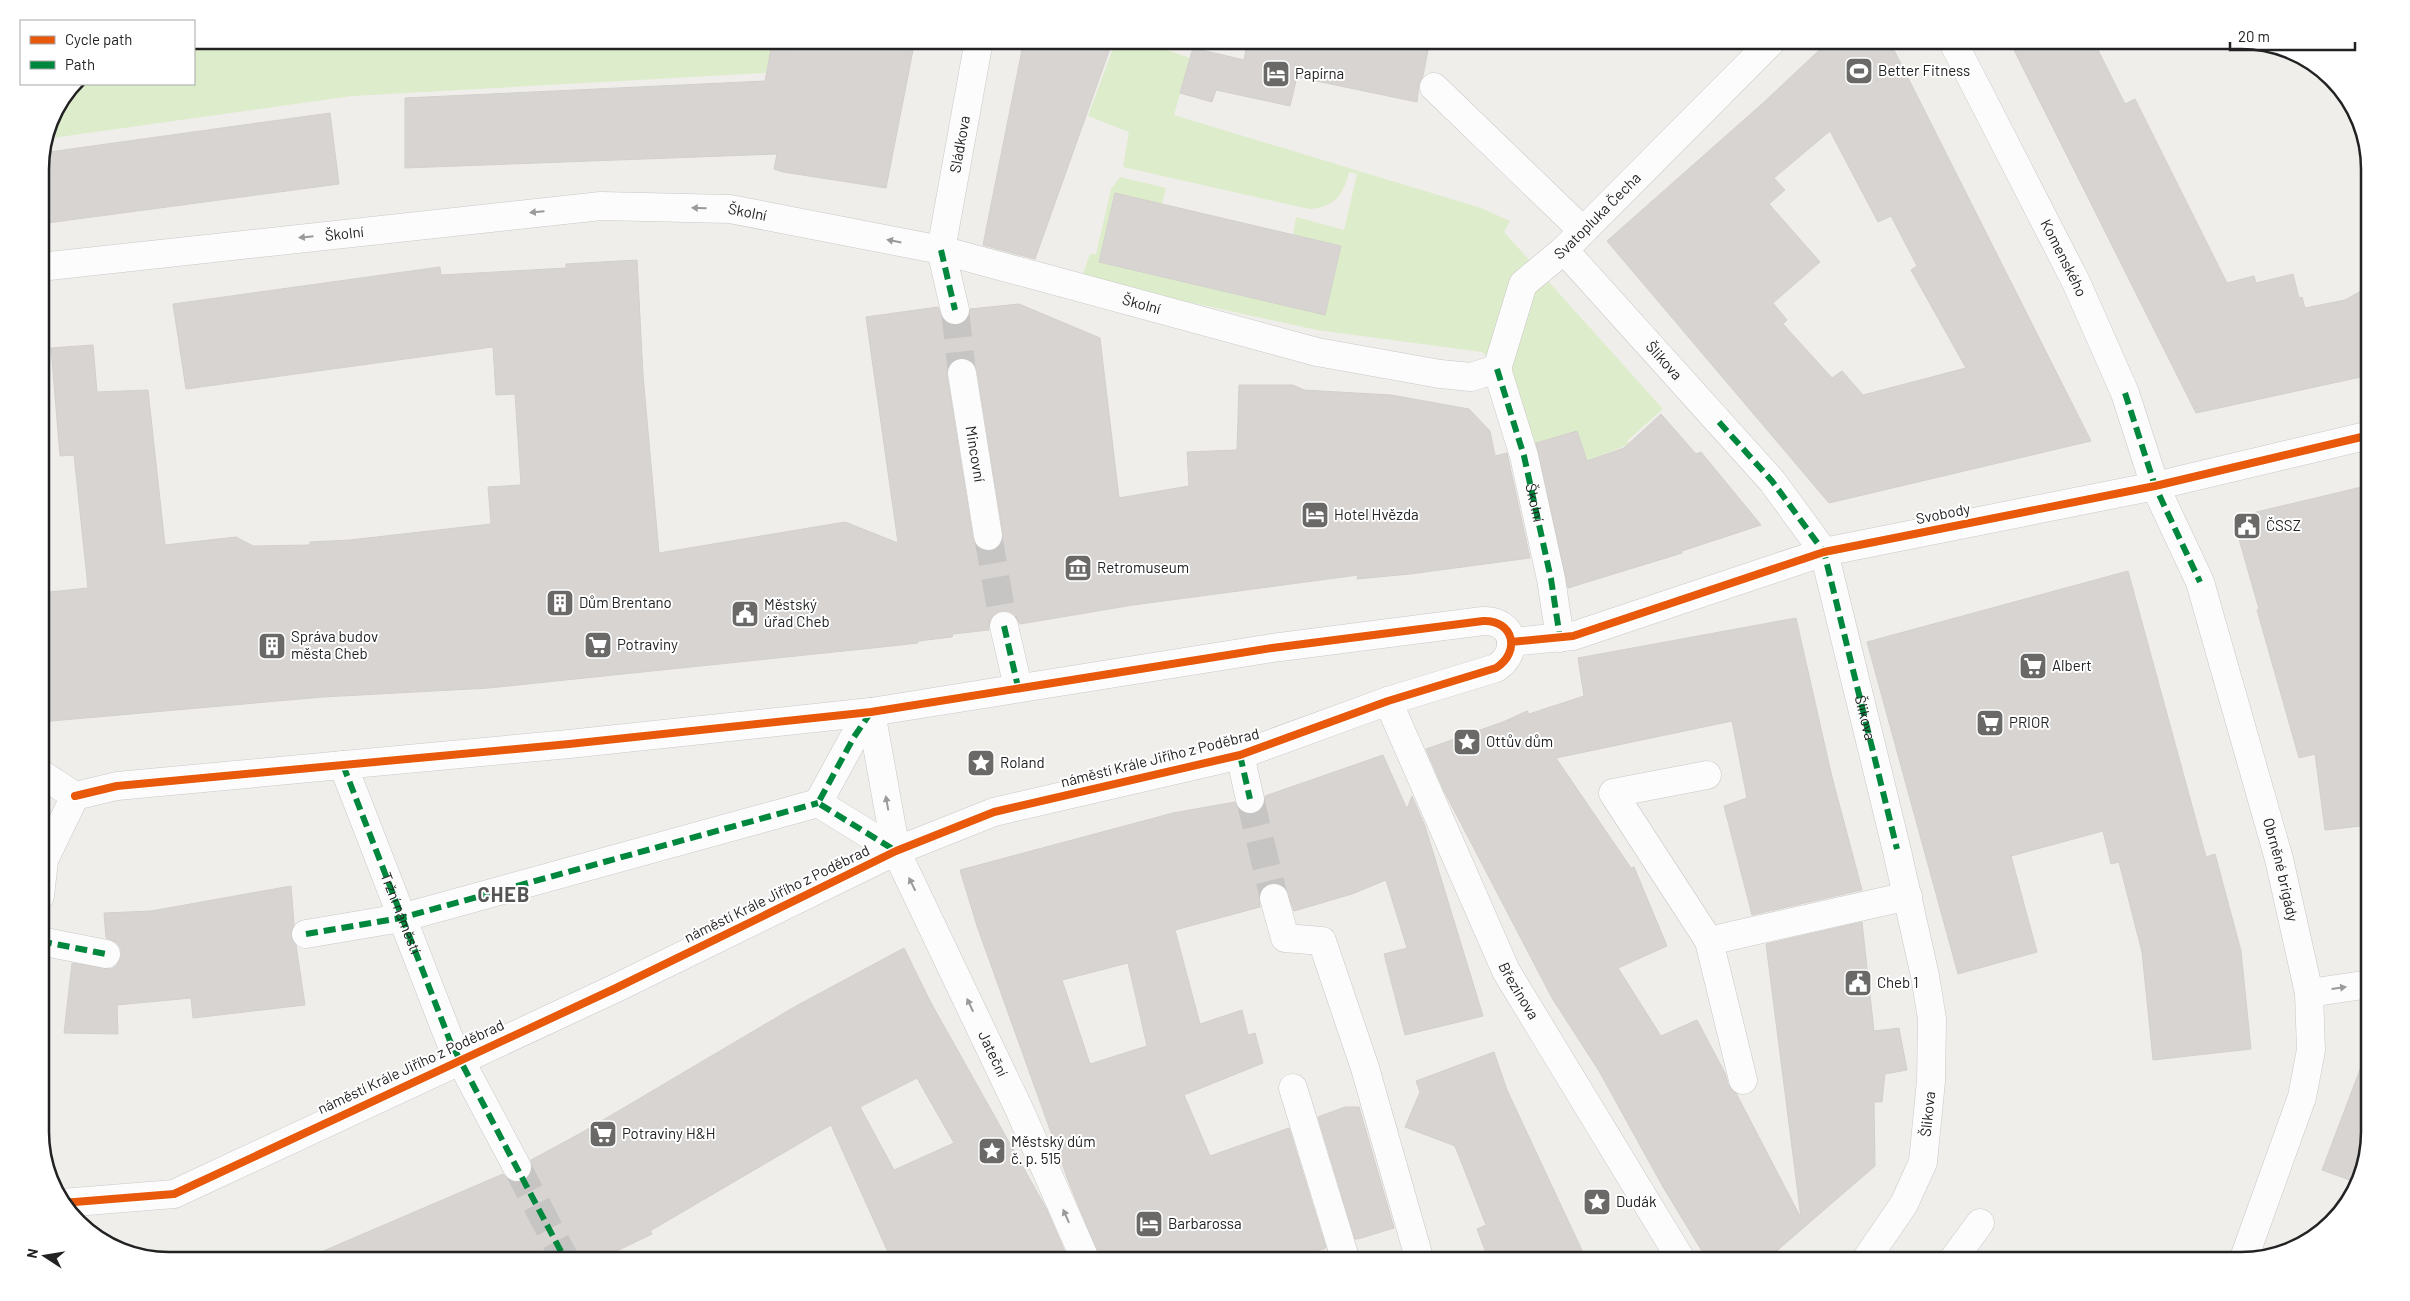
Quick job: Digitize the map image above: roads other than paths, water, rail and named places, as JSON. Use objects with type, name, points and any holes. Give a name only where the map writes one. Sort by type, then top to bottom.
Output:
[{"type":"street","name":"Sládkova","points":[[941,250],[977,49]]},
{"type":"street","name":"Svatopluka Čecha","points":[[1497,369],[1523,284],[1564,250],[1764,49]]},
{"type":"street","name":"Komenského","points":[[1957,49],[2076,282],[2125,393],[2155,486]]},
{"type":"street","points":[[1434,87],[1583,231]]},
{"type":"street","name":"Školní","points":[[49,266],[601,206],[730,209],[941,250],[1317,352],[1440,374],[1471,377],[1497,369],[1524,456],[1551,579],[1560,638]]},
{"type":"street","points":[[941,250],[955,310]]},
{"type":"street","name":"Šlikova","points":[[1564,250],[1772,480],[1824,552],[1908,896],[1932,1019],[1931,1081],[1924,1162],[1904,1204],[1870,1252]]},
{"type":"street","name":"Mincovní","points":[[962,373],[988,536]]},
{"type":"street","name":"Svobody","points":[[1519,641],[1560,638],[1824,552],[2155,486],[2361,437]]},
{"type":"street","name":"Obrněné brigády","points":[[2155,486],[2200,582],[2279,859],[2309,992],[2311,1050],[2302,1097],[2246,1252]]},
{"type":"street","points":[[49,779],[75,796],[118,786],[871,712],[1018,687],[1272,648],[1491,620],[1504,627],[1519,641]]},
{"type":"street","points":[[1004,626],[1018,687]]},
{"type":"street","name":"náměstí Krále Jiřího z Poděbrad","points":[[72,1202],[174,1194],[614,989],[896,850],[994,812],[1240,755],[1388,702],[1496,668],[1508,658],[1519,641]]},
{"type":"street","name":"Březinova","points":[[1388,702],[1506,971],[1677,1252]]},
{"type":"street","points":[[306,934],[401,918],[818,802],[854,737],[871,712]]},
{"type":"street","points":[[871,712],[896,850]]},
{"type":"street","name":"náměstí Krále Jiřího z Poděbrad","points":[[1240,755],[1250,799]]},
{"type":"street","name":"Tržní náměstí","points":[[343,765],[401,918],[459,1060]]},
{"type":"street","points":[[1707,775],[1613,794],[1709,941],[1742,1080]]},
{"type":"street","points":[[49,850],[75,796]]},
{"type":"street","name":"náměstí Krále Jiřího z Poděbrad","points":[[818,802],[896,850]]},
{"type":"street","name":"Jateční","points":[[896,850],[1020,1111],[1082,1252]]},
{"type":"street","points":[[1709,941],[1908,896]]},
{"type":"street","points":[[1274,898],[1285,938],[1322,941],[1365,1068],[1417,1252]]},
{"type":"street","points":[[49,943],[106,954]]},
{"type":"street","points":[[2309,992],[2361,985]]},
{"type":"street","name":"náměstí Krále Jiřího z Poděbrad","points":[[459,1060],[517,1167]]},
{"type":"street","points":[[1293,1088],[1343,1252]]},
{"type":"street","points":[[1959,1252],[1980,1223]]},
{"type":"tunnel","points":[[955,310],[962,373]]},
{"type":"tunnel","points":[[988,536],[1004,626]]},
{"type":"tunnel","points":[[1250,799],[1274,898]]},
{"type":"tunnel","points":[[517,1167],[561,1252]]},
{"type":"place","name":"Better Fitness","points":[[1859,71]]},
{"type":"place","name":"Papírna","points":[[1276,74]]},
{"type":"place","name":"Hotel Hvězda","points":[[1315,515]]},
{"type":"place","name":"ČSSZ","points":[[2247,526]]},
{"type":"place","name":"Retromuseum","points":[[1078,568]]},
{"type":"place","name":"Dům Brentano","points":[[560,603]]},
{"type":"place","name":"Městský úřad Cheb","points":[[745,614]]},
{"type":"place","name":"Potraviny","points":[[598,645]]},
{"type":"place","name":"Správa budov města Cheb","points":[[272,646]]},
{"type":"place","name":"Albert","points":[[2033,666]]},
{"type":"place","name":"PRIOR","points":[[1990,723]]},
{"type":"place","name":"Ottův dům","points":[[1467,742]]},
{"type":"place","name":"Roland","points":[[981,763]]},
{"type":"place","name":"Cheb 1","points":[[1858,983]]},
{"type":"place","name":"Potraviny H&H","points":[[603,1134]]},
{"type":"place","name":"Městský dúm č. p. 515","points":[[992,1151]]},
{"type":"place","name":"Dudák","points":[[1597,1202]]},
{"type":"place","name":"Barbarossa","points":[[1149,1224]]},
{"type":"district","name":"CHEB","points":[[504,895]]}]
